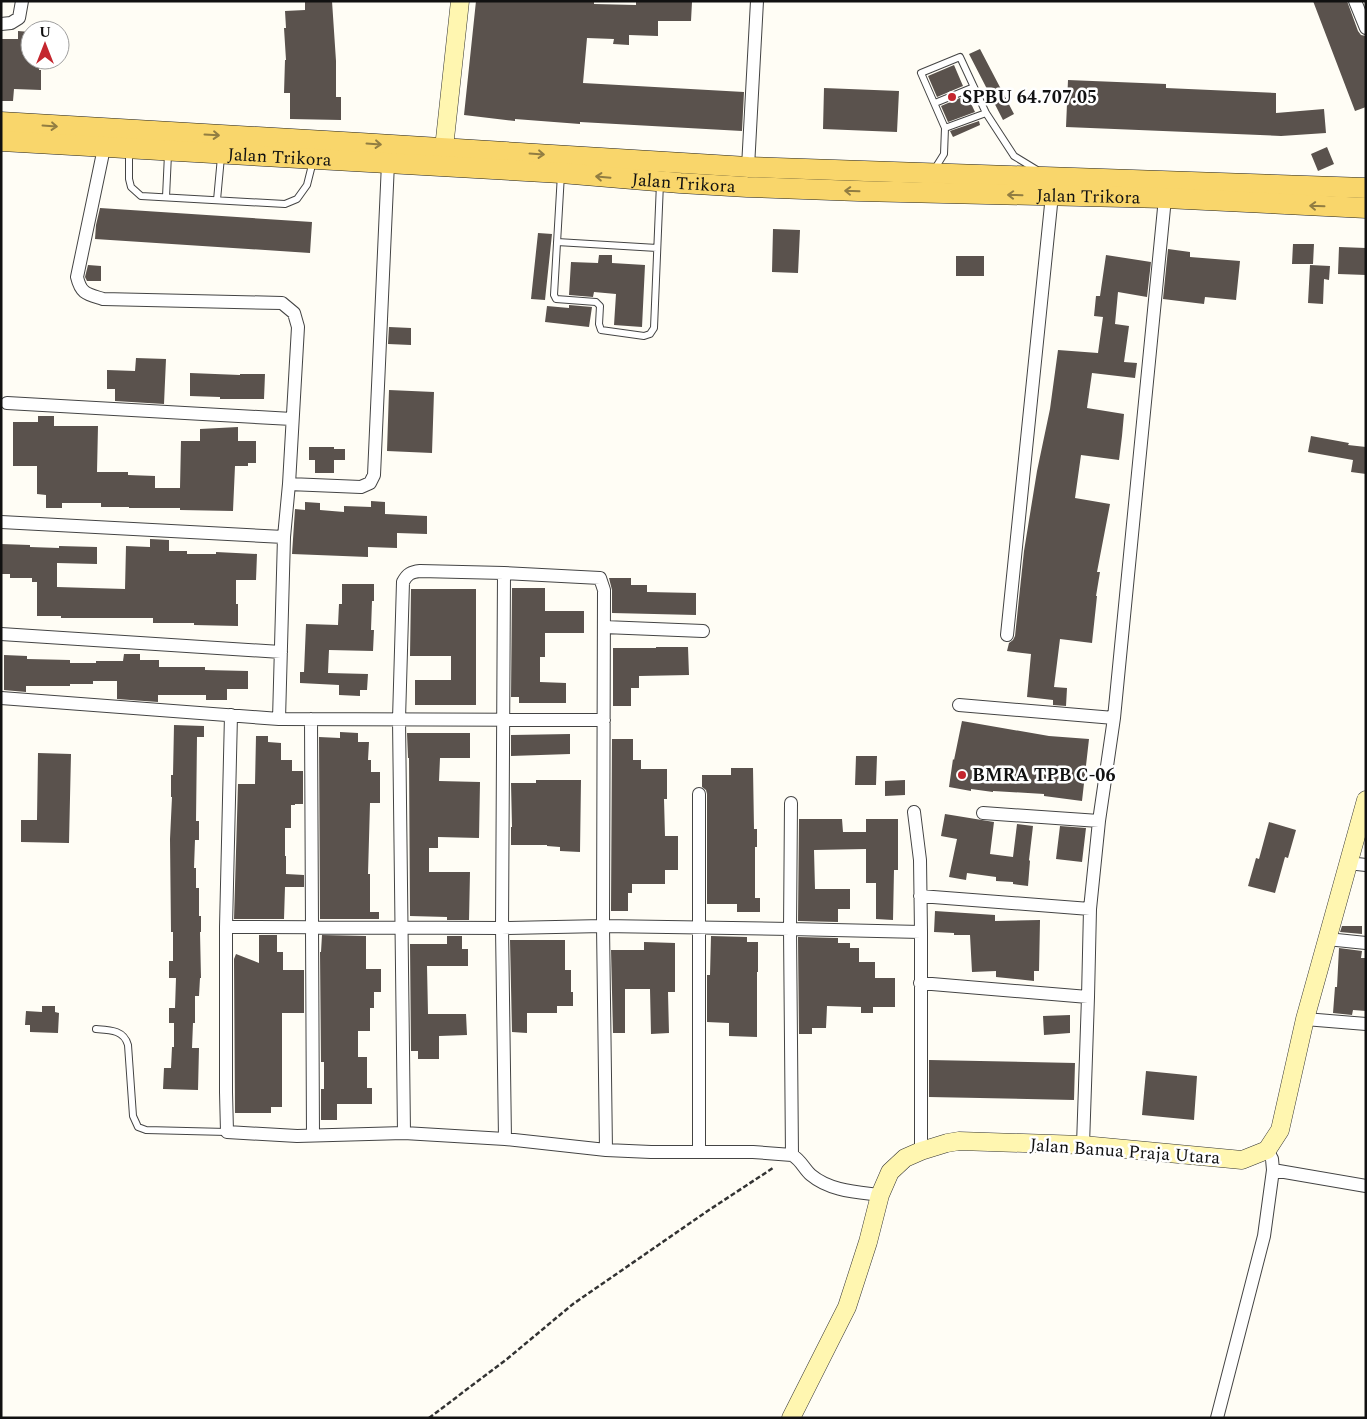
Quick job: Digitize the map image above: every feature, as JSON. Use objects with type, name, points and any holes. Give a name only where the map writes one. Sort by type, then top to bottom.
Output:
[{"type":"main road","name":"Jalan Trikora","points":[[1,122],[444,148],[748,177],[858,192],[1051,187],[1366,188]]},
{"type":"main road","name":"Jalan Trikora","points":[[1,141],[561,173],[660,181],[748,177],[932,174],[1165,198],[1366,208]]},
{"type":"street","points":[[1,24],[11,23],[19,18],[22,1]]},
{"type":"street","points":[[444,148],[460,1]]},
{"type":"street","points":[[748,177],[757,1]]},
{"type":"street","points":[[1355,1],[1366,28]]},
{"type":"street","points":[[104,148],[77,277],[80,288],[87,294],[103,299],[282,303],[294,314],[298,327],[289,484],[284,536],[279,719]]},
{"type":"street","points":[[289,484],[361,487],[370,483],[374,475],[388,163]]},
{"type":"street","points":[[1008,635],[1051,187]]},
{"type":"street","points":[[1083,1145],[1090,909],[1114,718],[1165,198]]},
{"type":"street","points":[[6,403],[292,419]]},
{"type":"street","points":[[1,522],[284,536]]},
{"type":"street","points":[[404,1133],[399,719],[403,582],[406,576],[412,572],[420,571],[600,578],[604,590],[602,926],[606,1150]]},
{"type":"street","points":[[504,573],[502,928],[506,1139]]},
{"type":"street","points":[[604,627],[703,631]]},
{"type":"street","points":[[1,634],[281,652]]},
{"type":"street","points":[[1,698],[279,719],[604,720]]},
{"type":"street","points":[[960,705],[1114,718]]},
{"type":"street","points":[[231,715],[226,927],[227,1132],[297,1136],[404,1133],[506,1139],[606,1150],[754,1152],[792,1155],[796,1157],[810,1174],[821,1182],[837,1188],[880,1195]]},
{"type":"street","points":[[311,719],[313,1135]]},
{"type":"street","points":[[699,794],[699,1152]]},
{"type":"street","points":[[1217,1418],[1264,1236],[1273,1170],[1272,1159],[1267,1150],[1280,1130],[1305,1019],[1365,802]]},
{"type":"street","points":[[791,803],[792,1155]]},
{"type":"street","points":[[914,812],[920,860],[920,1150]]},
{"type":"street","points":[[983,814],[1100,821]]},
{"type":"street","points":[[1348,863],[1366,865]]},
{"type":"street","points":[[920,896],[1090,909]]},
{"type":"street","points":[[226,927],[502,928],[602,926],[921,932]]},
{"type":"street","points":[[1327,939],[1366,943]]},
{"type":"street","points":[[920,983],[1088,997]]},
{"type":"street","points":[[1305,1019],[1366,1024]]},
{"type":"street","name":"Jalan Banua Praja Utara","points":[[791,1418],[848,1307],[880,1195],[890,1172],[905,1158],[920,1150],[947,1142],[1083,1145],[1242,1160],[1267,1150]]},
{"type":"street","points":[[1273,1170],[1366,1186]]},
{"type":"lane","points":[[932,174],[944,154],[945,128],[921,73],[960,57],[986,114],[1014,156],[1051,187]]},
{"type":"lane","points":[[935,103],[974,87]]},
{"type":"lane","points":[[945,128],[986,114]]},
{"type":"lane","points":[[129,149],[129,179],[131,187],[141,196],[166,198],[285,204],[298,199],[307,185],[314,159]]},
{"type":"lane","points":[[166,198],[168,151]]},
{"type":"lane","points":[[217,200],[221,154]]},
{"type":"lane","points":[[561,173],[554,295],[556,299],[596,302],[600,306],[599,324],[601,330],[644,336],[650,334],[654,328],[660,181]]},
{"type":"lane","points":[[557,242],[657,248]]},
{"type":"lane","points":[[96,1028],[114,1031],[123,1035],[127,1040],[133,1116],[138,1127],[146,1130],[227,1132]]},
{"type":"path","points":[[429,1418],[507,1359],[574,1304],[792,1155]]},
{"type":"building","points":[[305,1],[332,1],[336,97],[341,97],[341,120],[290,119],[290,93],[284,93],[286,60],[285,11],[305,10]]},
{"type":"building","points":[[476,1],[594,1],[594,4],[636,5],[636,1],[692,2],[691,21],[658,21],[658,36],[629,35],[629,45],[613,44],[614,39],[587,38],[583,83],[744,92],[742,131],[580,122],[580,124],[515,119],[515,121],[464,115]]},
{"type":"building","points":[[1313,1],[1347,1],[1358,31],[1361,35],[1366,36],[1366,107],[1355,111]]},
{"type":"building","points":[[18,31],[20,31],[20,70],[41,70],[41,90],[14,89],[13,101],[1,101],[1,39],[18,39]]},
{"type":"building","points":[[980,49],[1014,114],[1003,120],[969,54]]},
{"type":"building","points":[[954,65],[963,86],[937,97],[928,76]]},
{"type":"building","points":[[1068,80],[1166,84],[1166,88],[1276,93],[1276,113],[1324,109],[1326,133],[1281,136],[1066,127]]},
{"type":"building","points":[[824,88],[899,91],[897,132],[823,129]]},
{"type":"building","points":[[967,95],[975,112],[948,122],[941,106]]},
{"type":"building","points":[[979,121],[980,125],[953,137],[950,131]]},
{"type":"building","points":[[1327,147],[1334,164],[1318,171],[1311,154]]},
{"type":"building","points":[[100,208],[312,222],[310,253],[95,239]]},
{"type":"building","points":[[773,229],[800,230],[798,273],[772,272]]},
{"type":"building","points":[[538,233],[552,234],[545,300],[531,299]]},
{"type":"building","points":[[1293,244],[1314,244],[1313,264],[1292,264]]},
{"type":"building","points":[[1339,247],[1366,248],[1366,275],[1338,274]]},
{"type":"building","points":[[1168,249],[1190,252],[1190,257],[1240,261],[1236,300],[1205,297],[1204,304],[1163,299]]},
{"type":"building","points":[[599,255],[612,255],[612,263],[645,265],[642,327],[614,325],[616,294],[594,292],[593,297],[569,295],[571,262],[598,263]]},
{"type":"building","points":[[1106,255],[1151,262],[1147,297],[1118,292],[1115,324],[1129,326],[1124,362],[1137,363],[1135,378],[1092,373],[1087,408],[1124,414],[1122,436],[1119,460],[1081,455],[1075,498],[1110,504],[1097,572],[1100,572],[1092,643],[1060,639],[1054,687],[1067,688],[1066,706],[1053,705],[1053,700],[1027,697],[1031,654],[1007,651],[1009,643],[1015,636],[1024,551],[1037,471],[1050,409],[1058,350],[1098,353],[1103,317],[1094,316],[1096,296],[1100,296]]},
{"type":"building","points":[[956,256],[984,256],[984,276],[956,276]]},
{"type":"building","points":[[88,265],[101,266],[101,281],[87,281],[85,277]]},
{"type":"building","points":[[1310,265],[1330,266],[1329,280],[1324,279],[1323,304],[1308,303]]},
{"type":"building","points":[[569,305],[592,307],[589,327],[545,322],[547,306],[569,308]]},
{"type":"building","points":[[389,327],[411,328],[411,345],[388,344]]},
{"type":"building","points":[[136,358],[166,359],[164,404],[115,401],[115,389],[107,389],[107,370],[135,371]]},
{"type":"building","points":[[190,373],[265,374],[264,399],[220,399],[220,397],[190,396]]},
{"type":"building","points":[[389,390],[434,392],[432,453],[387,451]]},
{"type":"building","points":[[38,416],[54,416],[54,426],[98,426],[97,472],[128,472],[128,475],[155,476],[155,488],[180,488],[181,441],[200,441],[200,429],[238,427],[238,441],[256,441],[256,463],[248,463],[248,466],[235,466],[233,511],[101,507],[101,503],[62,503],[62,508],[46,508],[46,495],[37,494],[37,466],[13,466],[13,422],[38,422]]},
{"type":"building","points":[[1311,436],[1349,443],[1348,445],[1366,447],[1366,474],[1351,472],[1353,460],[1308,452]]},
{"type":"building","points":[[309,447],[345,449],[345,460],[334,460],[334,473],[315,473],[315,460],[309,460]]},
{"type":"building","points":[[371,501],[385,502],[385,514],[427,516],[427,534],[397,533],[397,548],[368,547],[368,557],[292,554],[295,509],[305,510],[305,502],[320,503],[320,510],[344,512],[344,506],[371,507]]},
{"type":"building","points":[[150,539],[169,540],[169,551],[187,551],[187,554],[216,554],[216,552],[257,554],[256,580],[236,580],[238,626],[153,623],[153,618],[61,618],[61,616],[37,616],[37,582],[32,582],[32,578],[10,578],[10,574],[1,574],[1,544],[59,548],[59,546],[97,547],[97,564],[57,563],[57,587],[125,589],[126,546],[150,547]]},
{"type":"building","points":[[609,578],[631,578],[631,585],[647,585],[647,592],[696,593],[696,615],[612,613],[612,590]]},
{"type":"building","points":[[342,584],[374,584],[371,630],[374,630],[373,651],[329,650],[328,673],[368,674],[367,690],[360,690],[360,696],[339,695],[339,685],[300,683],[300,672],[304,672],[306,624],[338,625],[339,604],[342,604]]},
{"type":"building","points":[[512,588],[545,588],[545,611],[584,611],[584,633],[545,633],[545,657],[540,657],[540,682],[566,683],[566,703],[519,703],[519,697],[511,697]]},
{"type":"building","points":[[411,589],[476,589],[476,705],[415,705],[415,680],[451,680],[451,656],[410,656]]},
{"type":"building","points":[[688,647],[689,675],[639,676],[639,688],[631,688],[631,706],[613,706],[613,648]]},
{"type":"building","points":[[124,654],[140,654],[140,660],[159,660],[159,667],[205,667],[205,670],[248,671],[248,689],[227,689],[227,700],[206,700],[206,695],[158,695],[158,702],[117,699],[117,681],[93,681],[93,684],[70,684],[70,686],[26,686],[26,692],[4,690],[4,655],[27,656],[27,659],[70,660],[70,663],[96,663],[96,661],[123,661]]},
{"type":"building","points":[[962,721],[1049,736],[1089,739],[1082,801],[1044,796],[1044,794],[971,789],[971,791],[949,787]]},
{"type":"building","points":[[174,725],[204,726],[204,737],[197,737],[196,821],[199,821],[199,840],[195,840],[194,868],[196,868],[196,888],[199,888],[199,916],[201,916],[201,978],[199,996],[195,996],[195,1023],[193,1023],[192,1048],[199,1048],[198,1090],[163,1089],[164,1068],[171,1068],[172,1047],[174,1047],[174,1023],[169,1023],[169,1008],[175,1008],[176,978],[169,978],[169,961],[173,961],[170,839]]},
{"type":"building","points":[[340,732],[358,733],[358,742],[369,742],[368,760],[371,760],[371,772],[380,772],[380,803],[370,803],[368,874],[370,874],[370,912],[379,912],[379,919],[320,919],[319,737],[340,738]]},
{"type":"building","points":[[407,733],[470,733],[470,758],[440,758],[439,781],[480,782],[479,838],[438,837],[438,848],[429,848],[429,872],[470,872],[469,920],[447,920],[447,917],[410,916],[409,758]]},
{"type":"building","points":[[570,734],[570,754],[511,756],[511,735]]},
{"type":"building","points":[[256,736],[268,736],[268,742],[281,743],[281,760],[292,760],[292,771],[303,771],[303,804],[291,805],[291,828],[285,828],[285,856],[286,874],[304,875],[304,887],[285,887],[284,919],[234,919],[238,784],[255,784]]},
{"type":"building","points":[[612,739],[633,739],[633,760],[641,760],[641,769],[667,769],[667,799],[664,799],[665,836],[678,836],[678,870],[665,870],[665,884],[632,884],[632,893],[628,893],[628,911],[611,911]]},
{"type":"building","points":[[38,753],[71,754],[69,843],[21,842],[21,820],[37,820]]},
{"type":"building","points":[[856,756],[877,756],[876,785],[855,785]]},
{"type":"building","points":[[731,768],[753,768],[754,829],[757,829],[755,898],[760,898],[760,912],[737,912],[737,904],[707,904],[707,794],[706,790],[702,787],[702,775],[731,775]]},
{"type":"building","points":[[536,780],[581,780],[580,852],[560,851],[560,847],[547,845],[511,845],[511,783],[536,783]]},
{"type":"building","points":[[905,780],[905,795],[885,796],[885,781]]},
{"type":"building","points":[[945,814],[994,822],[990,854],[1013,857],[1017,824],[1033,826],[1028,886],[1013,884],[1013,882],[996,881],[996,877],[967,873],[966,880],[949,877],[957,839],[941,836]]},
{"type":"building","points":[[799,819],[842,819],[843,832],[866,832],[866,819],[898,819],[898,870],[894,870],[893,920],[876,919],[876,883],[866,883],[866,849],[814,850],[815,889],[850,889],[850,909],[838,909],[838,922],[798,921]]},
{"type":"building","points":[[1269,822],[1296,830],[1288,858],[1285,857],[1275,893],[1248,886],[1256,858],[1259,859]]},
{"type":"building","points":[[1060,826],[1086,828],[1082,862],[1056,859]]},
{"type":"building","points":[[935,911],[995,915],[995,921],[1040,920],[1039,971],[1034,971],[1034,981],[996,977],[996,971],[972,972],[970,935],[934,932]]},
{"type":"building","points":[[1342,926],[1362,926],[1362,934],[1340,932]]},
{"type":"building","points":[[259,935],[277,935],[277,952],[283,952],[283,970],[304,970],[304,1013],[282,1013],[282,1107],[271,1107],[271,1113],[235,1113],[234,959],[236,954],[259,963]]},
{"type":"building","points":[[322,935],[366,936],[366,969],[381,969],[381,992],[374,992],[374,1008],[370,1008],[370,1031],[358,1031],[358,1057],[367,1057],[367,1088],[372,1088],[372,1104],[337,1104],[337,1120],[321,1120],[321,1089],[324,1089],[324,1062],[321,1062],[320,952]]},
{"type":"building","points":[[447,936],[462,936],[462,949],[468,949],[468,966],[427,966],[428,1014],[466,1014],[467,1035],[439,1036],[439,1059],[418,1059],[418,1051],[411,1051],[410,944],[447,944]]},
{"type":"building","points":[[711,936],[747,937],[747,942],[758,942],[757,1037],[729,1036],[729,1023],[707,1022],[707,975],[710,975]]},
{"type":"building","points":[[798,937],[838,938],[838,943],[850,943],[850,948],[859,948],[859,962],[875,962],[875,978],[895,978],[895,1007],[873,1007],[873,1013],[861,1013],[861,1007],[827,1006],[826,1028],[812,1028],[812,1034],[799,1034]]},
{"type":"building","points":[[510,940],[565,940],[565,970],[571,970],[573,1006],[557,1006],[557,1013],[527,1013],[527,1033],[512,1032]]},
{"type":"building","points":[[644,942],[675,943],[675,992],[668,992],[669,1033],[651,1034],[650,989],[625,989],[625,1033],[613,1033],[611,950],[644,950]]},
{"type":"building","points":[[1339,948],[1362,951],[1361,958],[1366,958],[1366,1011],[1353,1010],[1352,1015],[1333,1013],[1335,987],[1337,987]]},
{"type":"building","points":[[42,1006],[55,1006],[55,1012],[59,1013],[58,1033],[30,1032],[30,1025],[25,1025],[26,1011],[42,1012]]},
{"type":"building","points":[[1070,1015],[1070,1033],[1044,1035],[1043,1016]]},
{"type":"building","points":[[929,1060],[1075,1063],[1074,1100],[929,1097]]},
{"type":"building","points":[[1146,1071],[1197,1076],[1194,1120],[1142,1115]]},
{"type":"place","name":"SPBU 64.707.05","points":[[952,97]]},
{"type":"place","name":"BMRA TPB C-06","points":[[962,775]]}]
